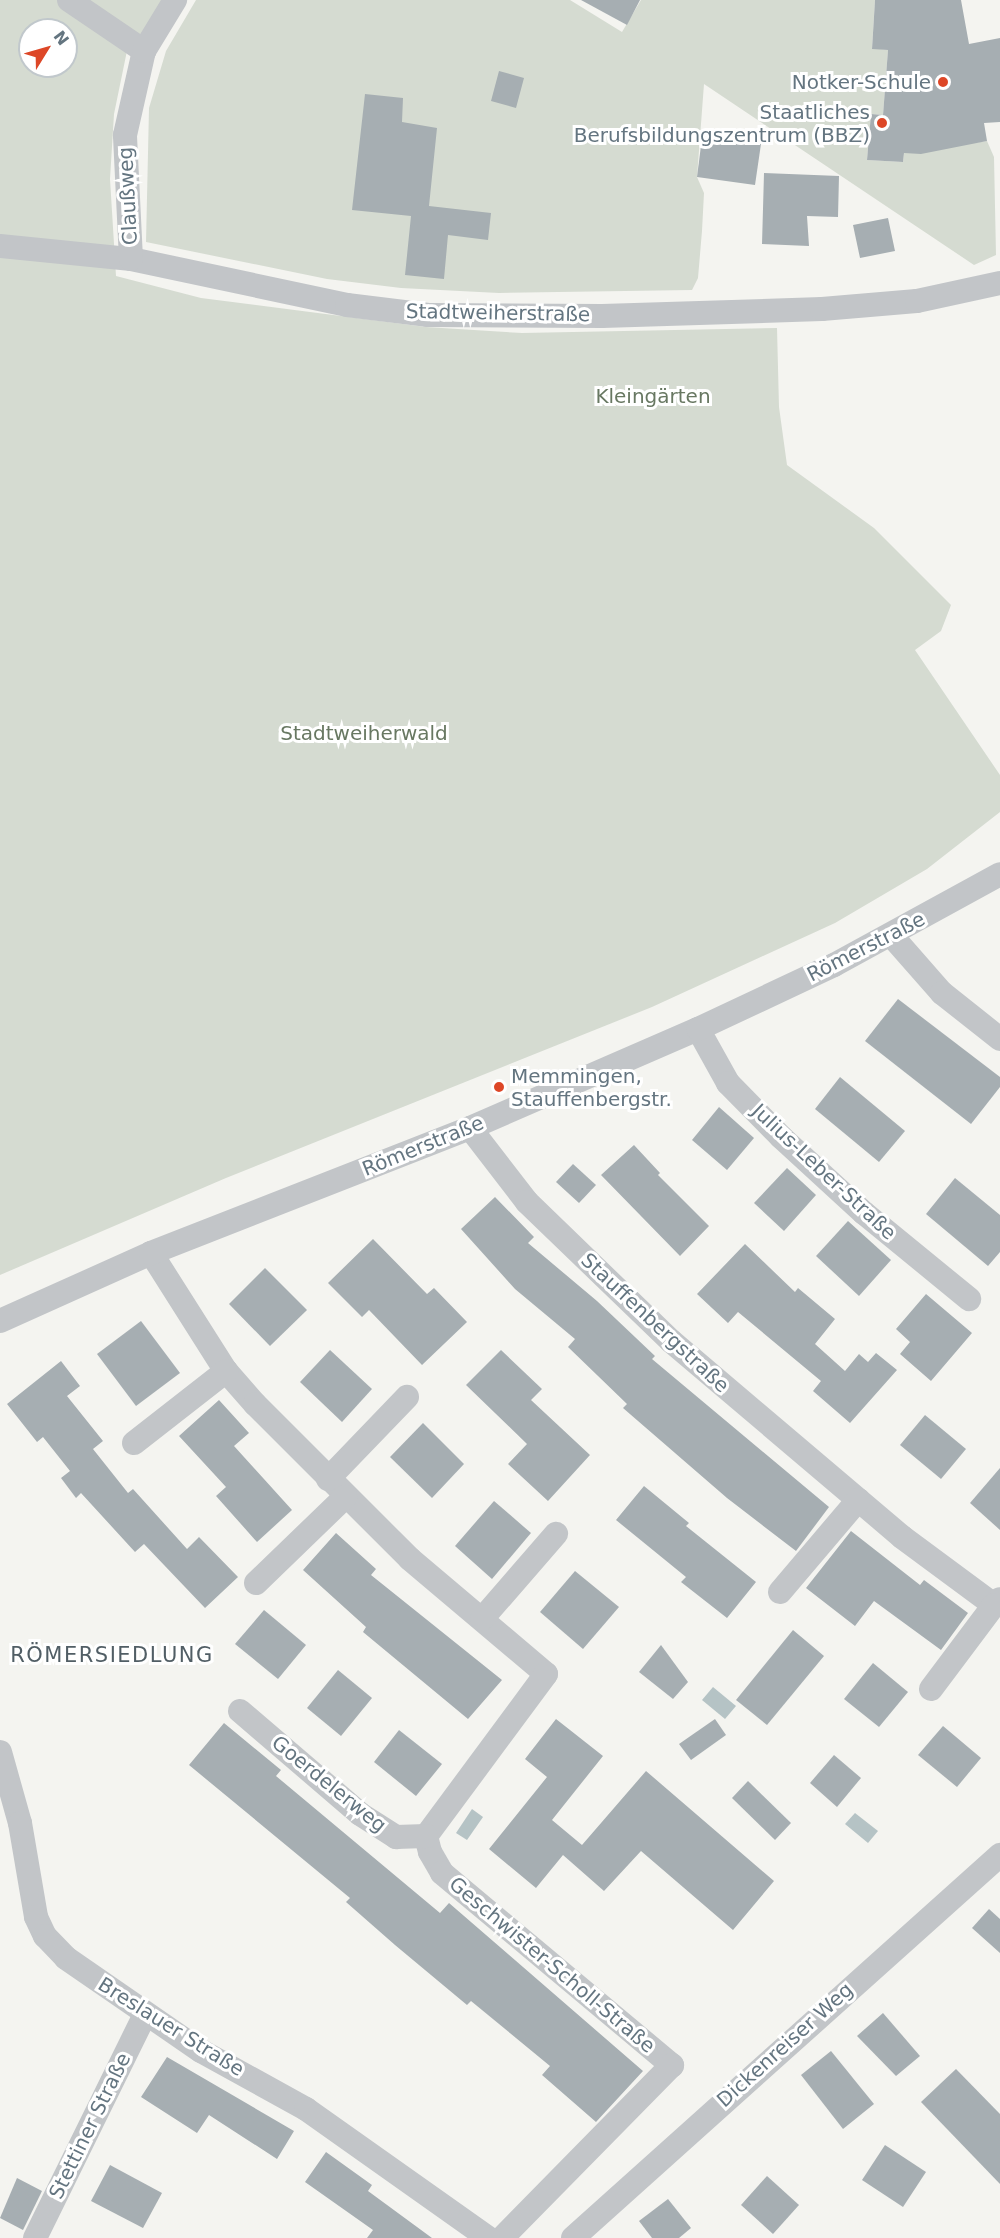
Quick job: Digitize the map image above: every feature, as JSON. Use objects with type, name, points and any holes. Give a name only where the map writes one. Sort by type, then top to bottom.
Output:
[{"type":"street","points":[[69,0],[144,51]]},
{"type":"street","name":"Claußweg","points":[[131,259],[125,135],[144,51],[175,0]]},
{"type":"street","name":"Stadtweiherstraße","points":[[0,246],[131,259],[347,305],[428,315],[602,316],[798,310],[917,301],[1000,283]]},
{"type":"street","name":"Römerstraße","points":[[0,1321],[151,1253],[470,1128],[698,1029],[891,935],[1000,874]]},
{"type":"street","points":[[891,935],[942,993],[1000,1038]]},
{"type":"street","name":"Julius-Leber-Straße","points":[[698,1029],[729,1083],[781,1137],[864,1213],[969,1299]]},
{"type":"street","name":"Stauffenbergstraße","points":[[470,1128],[527,1202],[671,1341],[858,1500],[997,1602]]},
{"type":"street","points":[[151,1253],[226,1371],[345,1497],[410,1559],[546,1674],[426,1836]]},
{"type":"street","points":[[134,1443],[226,1371]]},
{"type":"street","points":[[328,1479],[407,1397]]},
{"type":"street","points":[[256,1583],[345,1497]]},
{"type":"street","points":[[780,1592],[858,1500]]},
{"type":"street","points":[[482,1619],[556,1534]]},
{"type":"street","points":[[931,1689],[997,1602]]},
{"type":"street","name":"Goerdelerweg","points":[[240,1711],[360,1814],[396,1837],[426,1836]]},
{"type":"street","name":"Breslauer Straße","points":[[0,1752],[20,1823],[36,1917],[45,1936],[66,1958],[201,2051],[306,2109],[488,2238]]},
{"type":"street","name":"Geschwister-Scholl-Straße","points":[[426,1836],[442,1873],[672,2065],[502,2238]]},
{"type":"street","name":"Dickenreiser Weg","points":[[573,2238],[1000,1855]]},
{"type":"street","name":"Stettiner Straße","points":[[35,2238],[145,2014]]},
{"type":"green space","name":"Stadtweiherwald","points":[[0,0],[175,0],[144,51],[129,41],[114,114],[110,179],[116,276],[201,298],[426,327],[522,333],[777,328],[779,407],[787,465],[874,528],[951,605],[941,631],[915,650],[1000,775],[1000,812],[927,869],[835,923],[652,1007],[226,1178],[0,1275]]},
{"type":"green space","points":[[196,0],[570,0],[622,32],[641,0],[875,0],[872,48],[888,50],[883,115],[871,114],[867,160],[903,162],[904,153],[987,141],[994,157],[996,255],[974,265],[704,84],[697,177],[704,193],[702,231],[698,278],[692,290],[499,293],[401,288],[327,279],[146,242],[149,108],[166,51]]},
{"type":"shaded area","points":[[713,1687],[736,1706],[725,1719],[702,1700]]},
{"type":"shaded area","points":[[472,1809],[483,1817],[467,1840],[456,1833]]},
{"type":"shaded area","points":[[855,1813],[878,1831],[868,1843],[845,1824]]},
{"type":"building","points":[[581,0],[640,0],[627,25]]},
{"type":"building","name":"Notker-Schule","points":[[875,0],[961,0],[969,44],[1000,38],[1000,122],[984,123],[987,141],[921,154],[904,153],[903,162],[867,160],[871,114],[883,115],[888,50],[872,49]]},
{"type":"building","points":[[499,71],[524,78],[516,108],[491,101]]},
{"type":"building","points":[[365,94],[403,98],[402,122],[437,128],[429,206],[491,213],[488,240],[448,235],[444,279],[405,275],[411,216],[352,210]]},
{"type":"building","points":[[703,130],[762,137],[755,185],[697,177]]},
{"type":"building","points":[[764,173],[839,176],[838,217],[807,216],[809,246],[762,244]]},
{"type":"building","points":[[888,218],[895,251],[860,258],[853,225]]},
{"type":"building","points":[[898,999],[1000,1077],[1000,1087],[971,1124],[865,1041]]},
{"type":"building","points":[[840,1077],[905,1131],[879,1162],[815,1109]]},
{"type":"building","points":[[719,1107],[754,1138],[727,1170],[692,1140]]},
{"type":"building","points":[[634,1145],[660,1173],[658,1175],[709,1226],[680,1256],[601,1175]]},
{"type":"building","points":[[573,1164],[596,1185],[579,1203],[556,1182]]},
{"type":"building","points":[[787,1168],[816,1195],[784,1231],[754,1203]]},
{"type":"building","points":[[955,1178],[1000,1215],[1000,1252],[988,1266],[926,1214]]},
{"type":"building","points":[[495,1197],[534,1237],[528,1243],[597,1301],[655,1356],[652,1359],[829,1507],[796,1551],[727,1498],[623,1408],[627,1404],[568,1347],[575,1339],[515,1289],[461,1229]]},
{"type":"building","points":[[848,1221],[891,1260],[859,1296],[816,1256]]},
{"type":"building","points":[[373,1239],[427,1294],[434,1288],[467,1322],[422,1365],[369,1310],[362,1317],[328,1283]]},
{"type":"building","points":[[745,1244],[795,1292],[798,1288],[835,1319],[815,1344],[845,1371],[859,1354],[868,1362],[876,1353],[897,1370],[850,1423],[813,1391],[821,1381],[738,1312],[728,1323],[697,1294]]},
{"type":"building","points":[[265,1268],[307,1310],[270,1346],[229,1304]]},
{"type":"building","points":[[926,1294],[972,1333],[931,1381],[900,1354],[910,1342],[896,1329]]},
{"type":"building","points":[[141,1321],[180,1373],[136,1406],[97,1354]]},
{"type":"building","points":[[330,1350],[372,1389],[342,1422],[300,1382]]},
{"type":"building","points":[[501,1350],[542,1389],[531,1400],[590,1455],[548,1501],[508,1464],[527,1444],[466,1385]]},
{"type":"building","points":[[61,1361],[80,1386],[67,1396],[103,1441],[93,1449],[128,1493],[133,1489],[187,1549],[199,1537],[238,1577],[205,1608],[144,1544],[135,1552],[81,1493],[76,1498],[61,1478],[70,1471],[43,1437],[37,1442],[7,1404]]},
{"type":"building","points":[[219,1400],[249,1433],[234,1446],[292,1510],[257,1542],[216,1496],[226,1487],[179,1436]]},
{"type":"building","points":[[925,1415],[966,1449],[941,1479],[900,1445]]},
{"type":"building","points":[[423,1423],[464,1464],[432,1498],[390,1457]]},
{"type":"building","points":[[1000,1468],[1000,1530],[970,1503]]},
{"type":"building","points":[[644,1486],[689,1523],[686,1526],[756,1582],[727,1618],[681,1582],[686,1577],[616,1520]]},
{"type":"building","points":[[494,1501],[531,1533],[492,1579],[455,1546]]},
{"type":"building","points":[[851,1531],[920,1585],[924,1580],[968,1613],[941,1650],[874,1601],[855,1626],[806,1588]]},
{"type":"building","points":[[336,1533],[376,1569],[371,1575],[502,1680],[468,1719],[363,1632],[366,1627],[303,1570]]},
{"type":"building","points":[[575,1571],[619,1607],[583,1649],[540,1612]]},
{"type":"building","points":[[264,1610],[306,1645],[278,1679],[235,1644]]},
{"type":"building","points":[[793,1630],[824,1656],[767,1725],[736,1700]]},
{"type":"building","points":[[661,1645],[688,1682],[673,1699],[639,1672]]},
{"type":"building","points":[[873,1663],[908,1692],[879,1727],[844,1699]]},
{"type":"building","points":[[338,1670],[372,1698],[341,1736],[307,1708]]},
{"type":"building","points":[[556,1719],[603,1756],[552,1820],[582,1845],[646,1771],[774,1881],[733,1930],[641,1851],[604,1891],[563,1855],[536,1888],[489,1849],[547,1777],[525,1759]]},
{"type":"building","points":[[715,1719],[726,1735],[691,1760],[679,1744]]},
{"type":"building","points":[[224,1723],[281,1770],[276,1776],[440,1913],[449,1903],[643,2071],[596,2122],[542,2075],[550,2066],[471,2001],[467,2005],[395,1945],[346,1902],[350,1898],[189,1765]]},
{"type":"building","points":[[943,1726],[981,1758],[957,1787],[918,1755]]},
{"type":"building","points":[[399,1730],[442,1764],[416,1796],[374,1762]]},
{"type":"building","points":[[834,1755],[861,1778],[837,1807],[810,1783]]},
{"type":"building","points":[[748,1781],[791,1823],[775,1840],[732,1798]]},
{"type":"building","points":[[989,1909],[1000,1919],[1000,1953],[972,1928]]},
{"type":"building","points":[[883,2013],[920,2056],[896,2076],[857,2036]]},
{"type":"building","points":[[831,2051],[874,2104],[843,2129],[801,2075]]},
{"type":"building","points":[[167,2057],[294,2131],[277,2159],[209,2115],[197,2133],[141,2097]]},
{"type":"building","points":[[956,2069],[1000,2114],[1000,2184],[921,2102]]},
{"type":"building","points":[[885,2145],[926,2172],[903,2207],[862,2180]]},
{"type":"building","points":[[326,2152],[372,2185],[368,2191],[432,2238],[367,2238],[373,2230],[305,2182]]},
{"type":"building","points":[[110,2165],[162,2193],[143,2228],[91,2201]]},
{"type":"building","points":[[767,2176],[799,2205],[773,2234],[741,2205]]},
{"type":"building","points":[[17,2178],[42,2191],[23,2230],[0,2218]]},
{"type":"building","points":[[668,2199],[691,2228],[679,2238],[652,2238],[639,2221]]},
{"type":"place","name":"Notker-Schule","points":[[943,82]]},
{"type":"place","name":"Staatliches Berufsbildungszentrum (BBZ)","points":[[882,123]]},
{"type":"place","name":"Memmingen, Stauffenbergstr.","points":[[499,1087]]},
{"type":"district","name":"RÖMERSIEDLUNG","points":[[112,1655]]},
{"type":"park label","name":"Kleingärten","points":[[653,396]]}]
